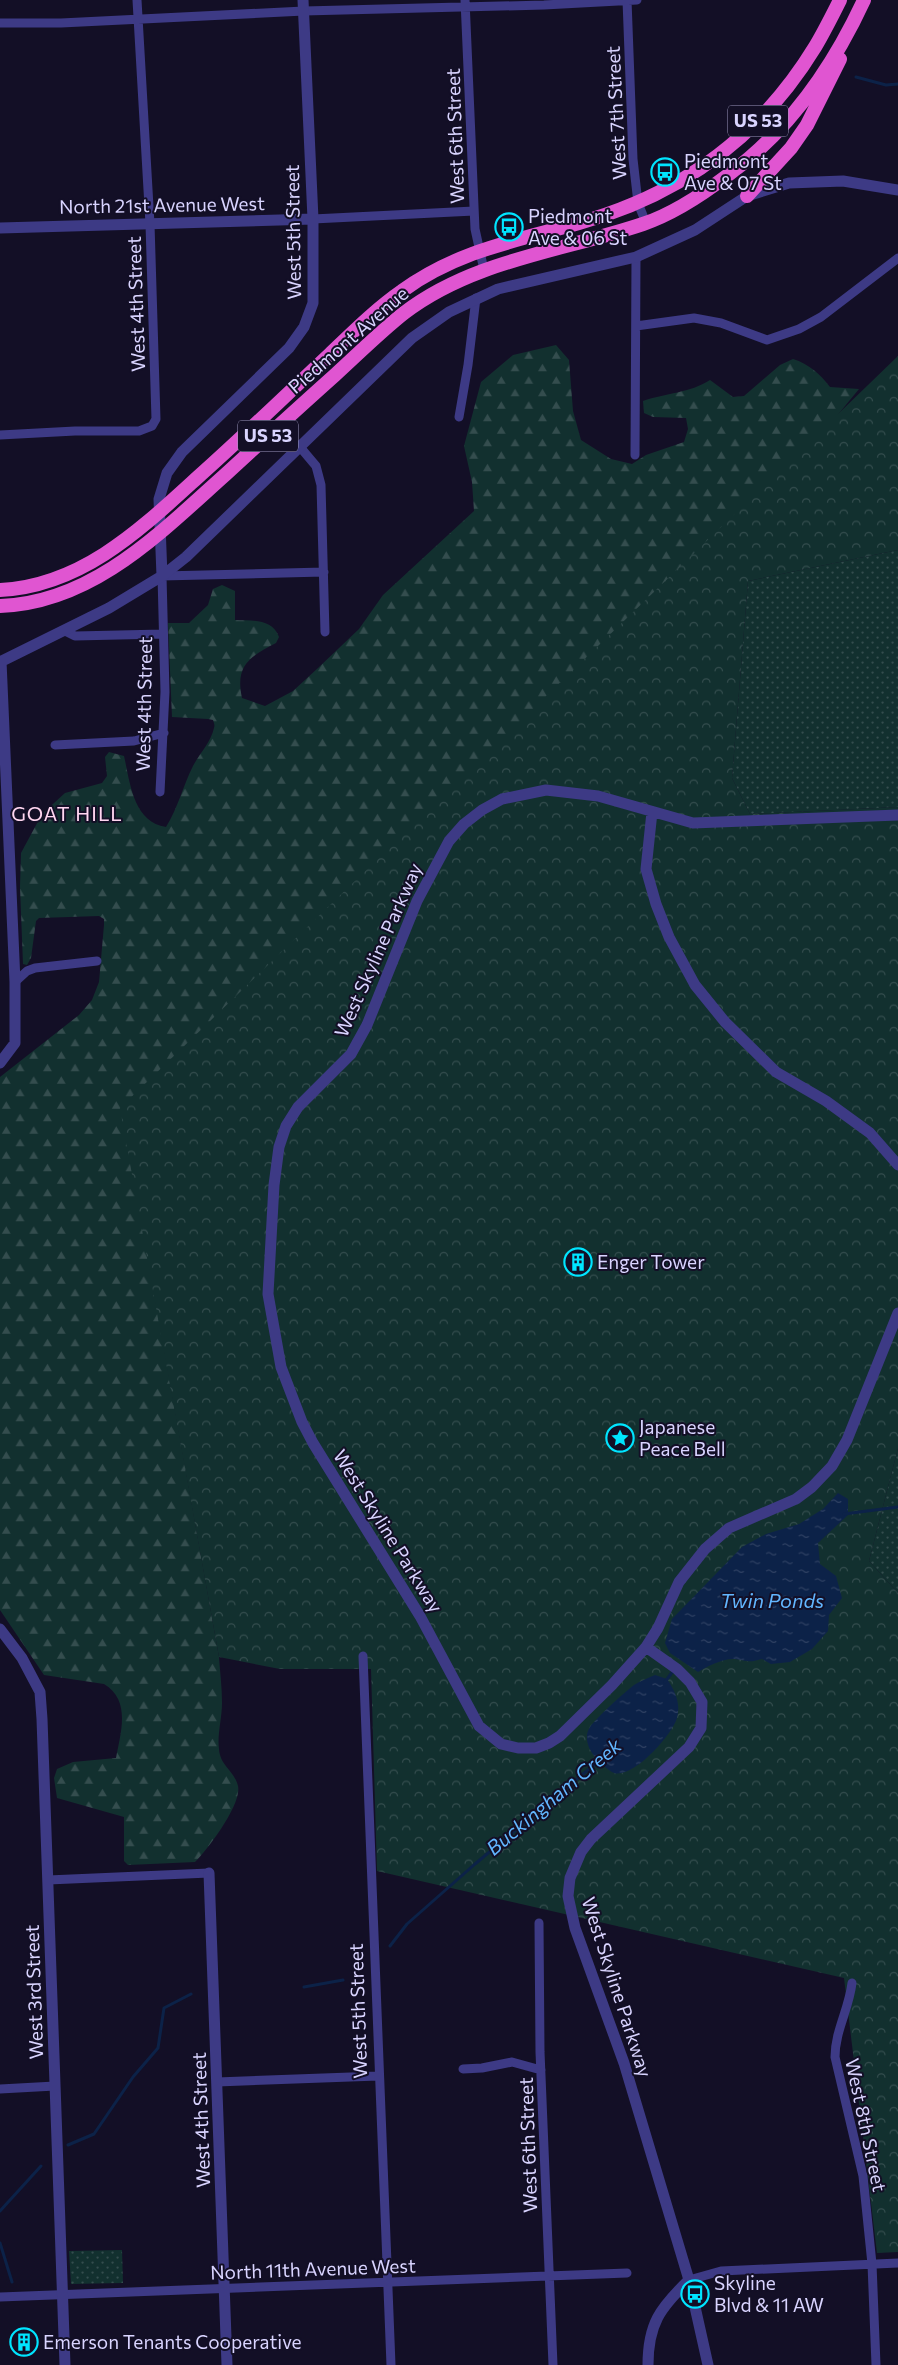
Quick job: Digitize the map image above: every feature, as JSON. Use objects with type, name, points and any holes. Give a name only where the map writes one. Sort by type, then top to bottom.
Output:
[{"type":"highway","name":"Piedmont Avenue","points":[[0,590],[49,582],[84,566],[137,532],[393,297],[437,269],[478,250],[581,223],[638,203],[680,182],[723,154],[769,111],[816,46],[840,0]]},
{"type":"highway","name":"Piedmont Avenue","points":[[49,598],[89,582],[131,555],[173,522],[400,317],[445,287],[484,270],[646,223],[693,199],[730,174],[782,126],[828,66],[864,0]]},
{"type":"highway","points":[[747,196],[791,148],[807,125],[835,70],[856,17]]},
{"type":"highway","points":[[0,611],[16,610],[49,598]]},
{"type":"highway","name":"US 53","points":[[0,606],[49,598]]},
{"type":"street","name":"West 4th Street","points":[[0,435],[139,430],[152,426],[156,419],[150,224],[137,0]]},
{"type":"street","name":"West 7th Street","points":[[627,0],[633,159],[638,203],[646,223]]},
{"type":"street","points":[[0,23],[61,23],[304,5],[637,0]]},
{"type":"street","name":"West 6th Street","points":[[465,3],[474,211],[478,250],[484,270]]},
{"type":"street","name":"West 5th Street","points":[[161,556],[159,499],[167,472],[182,452],[295,341],[310,312],[314,290],[304,5]]},
{"type":"street","points":[[0,1063],[15,1043],[14,982],[4,852],[1,662],[109,608],[162,576],[205,540],[412,338],[449,312],[498,289],[636,257],[695,230],[747,196],[789,183],[843,181],[898,190]]},
{"type":"street","name":"North 21st Avenue West","points":[[0,228],[312,219],[474,211]]},
{"type":"street","points":[[635,455],[636,257]]},
{"type":"street","points":[[636,326],[694,318],[721,322],[768,340],[799,329],[821,317],[898,258]]},
{"type":"street","points":[[459,418],[476,298]]},
{"type":"street","points":[[300,447],[314,462],[320,479],[325,632]]},
{"type":"street","name":"West 4th Street","points":[[160,792],[165,692],[161,556]]},
{"type":"street","points":[[162,576],[324,572]]},
{"type":"street","points":[[65,631],[76,636],[163,634]]},
{"type":"street","points":[[55,745],[134,741],[164,733]]},
{"type":"street","name":"West Skyline Parkway","points":[[708,2365],[689,2280],[624,2063],[575,1928],[568,1896],[570,1878],[581,1852],[591,1839],[689,1747],[701,1728],[702,1702],[684,1675],[646,1647],[612,1685],[560,1736],[549,1743],[536,1748],[518,1748],[501,1744],[479,1726],[448,1665],[420,1616],[306,1429],[281,1367],[268,1294],[274,1185],[279,1147],[286,1126],[298,1107],[351,1054],[367,1025],[417,901],[449,841],[464,824],[482,810],[502,799],[546,790],[598,796],[693,822],[898,815]]},
{"type":"street","points":[[652,812],[646,869],[656,904],[669,937],[695,985],[725,1022],[776,1072],[826,1101],[870,1133],[898,1166]]},
{"type":"street","points":[[14,982],[27,971],[35,968],[97,961]]},
{"type":"street","points":[[646,1647],[658,1628],[679,1582],[705,1549],[729,1528],[796,1498],[812,1487],[832,1466],[847,1440],[898,1313]]},
{"type":"street","name":"West 3rd Street","points":[[0,1629],[22,1658],[40,1692],[65,2365]]},
{"type":"street","name":"West 5th Street","points":[[363,1656],[378,2076],[391,2365]]},
{"type":"street","name":"West 4th Street","points":[[210,1873],[228,2365]]},
{"type":"street","points":[[48,1880],[210,1873]]},
{"type":"street","name":"West 6th Street","points":[[539,1923],[541,2070],[553,2365]]},
{"type":"street","name":"West 8th Street","points":[[852,1983],[850,1998],[835,2042],[835,2057],[863,2176],[872,2264],[876,2365]]},
{"type":"street","points":[[463,2069],[482,2068],[512,2062],[541,2070]]},
{"type":"street","points":[[217,2082],[378,2076]]},
{"type":"street","points":[[0,2089],[55,2086]]},
{"type":"street","points":[[648,2365],[648,2345],[652,2326],[665,2304],[689,2280],[721,2270],[898,2263]]},
{"type":"street","name":"North 11th Avenue West","points":[[0,2297],[627,2273]]},
{"type":"green space","points":[[556,345],[569,360],[573,411],[581,440],[611,459],[632,464],[646,455],[684,442],[688,429],[686,418],[653,417],[644,413],[643,401],[652,398],[694,388],[710,380],[733,397],[744,396],[780,365],[793,359],[814,370],[830,387],[859,389],[831,423],[121,1108],[219,1657],[222,1703],[219,1738],[220,1755],[238,1786],[238,1794],[230,1815],[195,1862],[128,1865],[124,1861],[124,1817],[57,1798],[54,1778],[57,1769],[73,1762],[116,1758],[122,1727],[121,1708],[118,1699],[104,1684],[44,1675],[0,1610],[0,1077],[79,1015],[92,1000],[99,982],[104,925],[104,919],[99,916],[39,918],[36,921],[31,958],[27,965],[23,964],[20,887],[21,853],[42,814],[65,793],[102,783],[107,776],[105,757],[109,752],[124,756],[131,789],[140,809],[146,817],[155,824],[166,827],[193,766],[213,733],[214,726],[213,720],[172,717],[168,623],[189,623],[208,605],[213,589],[222,585],[235,591],[235,620],[255,621],[272,626],[279,637],[276,643],[258,653],[246,664],[241,678],[242,698],[265,706],[293,691],[359,629],[383,595],[474,511],[472,482],[464,446],[481,382],[513,355]]},
{"type":"green space","points":[[898,356],[898,550],[748,581],[732,778],[750,814],[898,807],[898,1448],[869,1561],[898,1593],[898,2252],[877,2253],[844,1978],[377,1871],[371,1669],[280,1669],[219,1657],[120,1108]]},
{"type":"green space","points":[[898,550],[898,807],[750,814],[732,778],[748,581]]},
{"type":"green space","points":[[898,1448],[898,1593],[869,1561]]},
{"type":"green space","points":[[122,2250],[123,2283],[71,2284],[69,2251]]},
{"type":"water","name":"Twin Ponds","points":[[838,1493],[848,1499],[848,1515],[818,1543],[820,1564],[836,1576],[842,1598],[829,1615],[828,1631],[812,1649],[790,1662],[771,1664],[762,1659],[746,1661],[731,1659],[716,1663],[698,1672],[670,1653],[665,1643],[672,1619],[742,1547],[766,1534],[799,1524],[823,1509]]},
{"type":"water","points":[[655,1675],[667,1679],[672,1688],[678,1702],[677,1718],[668,1735],[641,1763],[622,1773],[614,1773],[604,1766],[591,1752],[587,1739],[588,1731],[598,1718],[630,1688]]},
{"type":"waterway","points":[[856,77],[886,85],[898,84]]},
{"type":"waterway","name":"Buckingham Creek","points":[[844,1514],[898,1507]]},
{"type":"waterway","name":"Buckingham Creek","points":[[665,1682],[673,1671]]},
{"type":"waterway","name":"Buckingham Creek","points":[[390,1946],[407,1924],[475,1864],[601,1759]]},
{"type":"waterway","name":"Buckingham Creek","points":[[304,1987],[343,1980]]},
{"type":"waterway","name":"Buckingham Creek","points":[[68,2145],[94,2134],[133,2077],[158,2048],[164,2008],[191,1994]]},
{"type":"waterway","name":"Buckingham Creek","points":[[0,2211],[41,2166]]},
{"type":"waterway","points":[[0,2243],[12,2282]]},
{"type":"place","name":"Piedmont Ave & 07 St","points":[[665,172]]},
{"type":"place","name":"Piedmont Ave & 06 St","points":[[509,227]]},
{"type":"place","name":"Enger Tower","points":[[578,1262]]},
{"type":"place","name":"Japanese Peace Bell","points":[[620,1438]]},
{"type":"place","name":"Skyline Blvd & 11 AW","points":[[695,2294]]},
{"type":"place","name":"Emerson Tenants Cooperative","points":[[24,2342]]},
{"type":"district","name":"GOAT HILL","points":[[67,814]]}]
